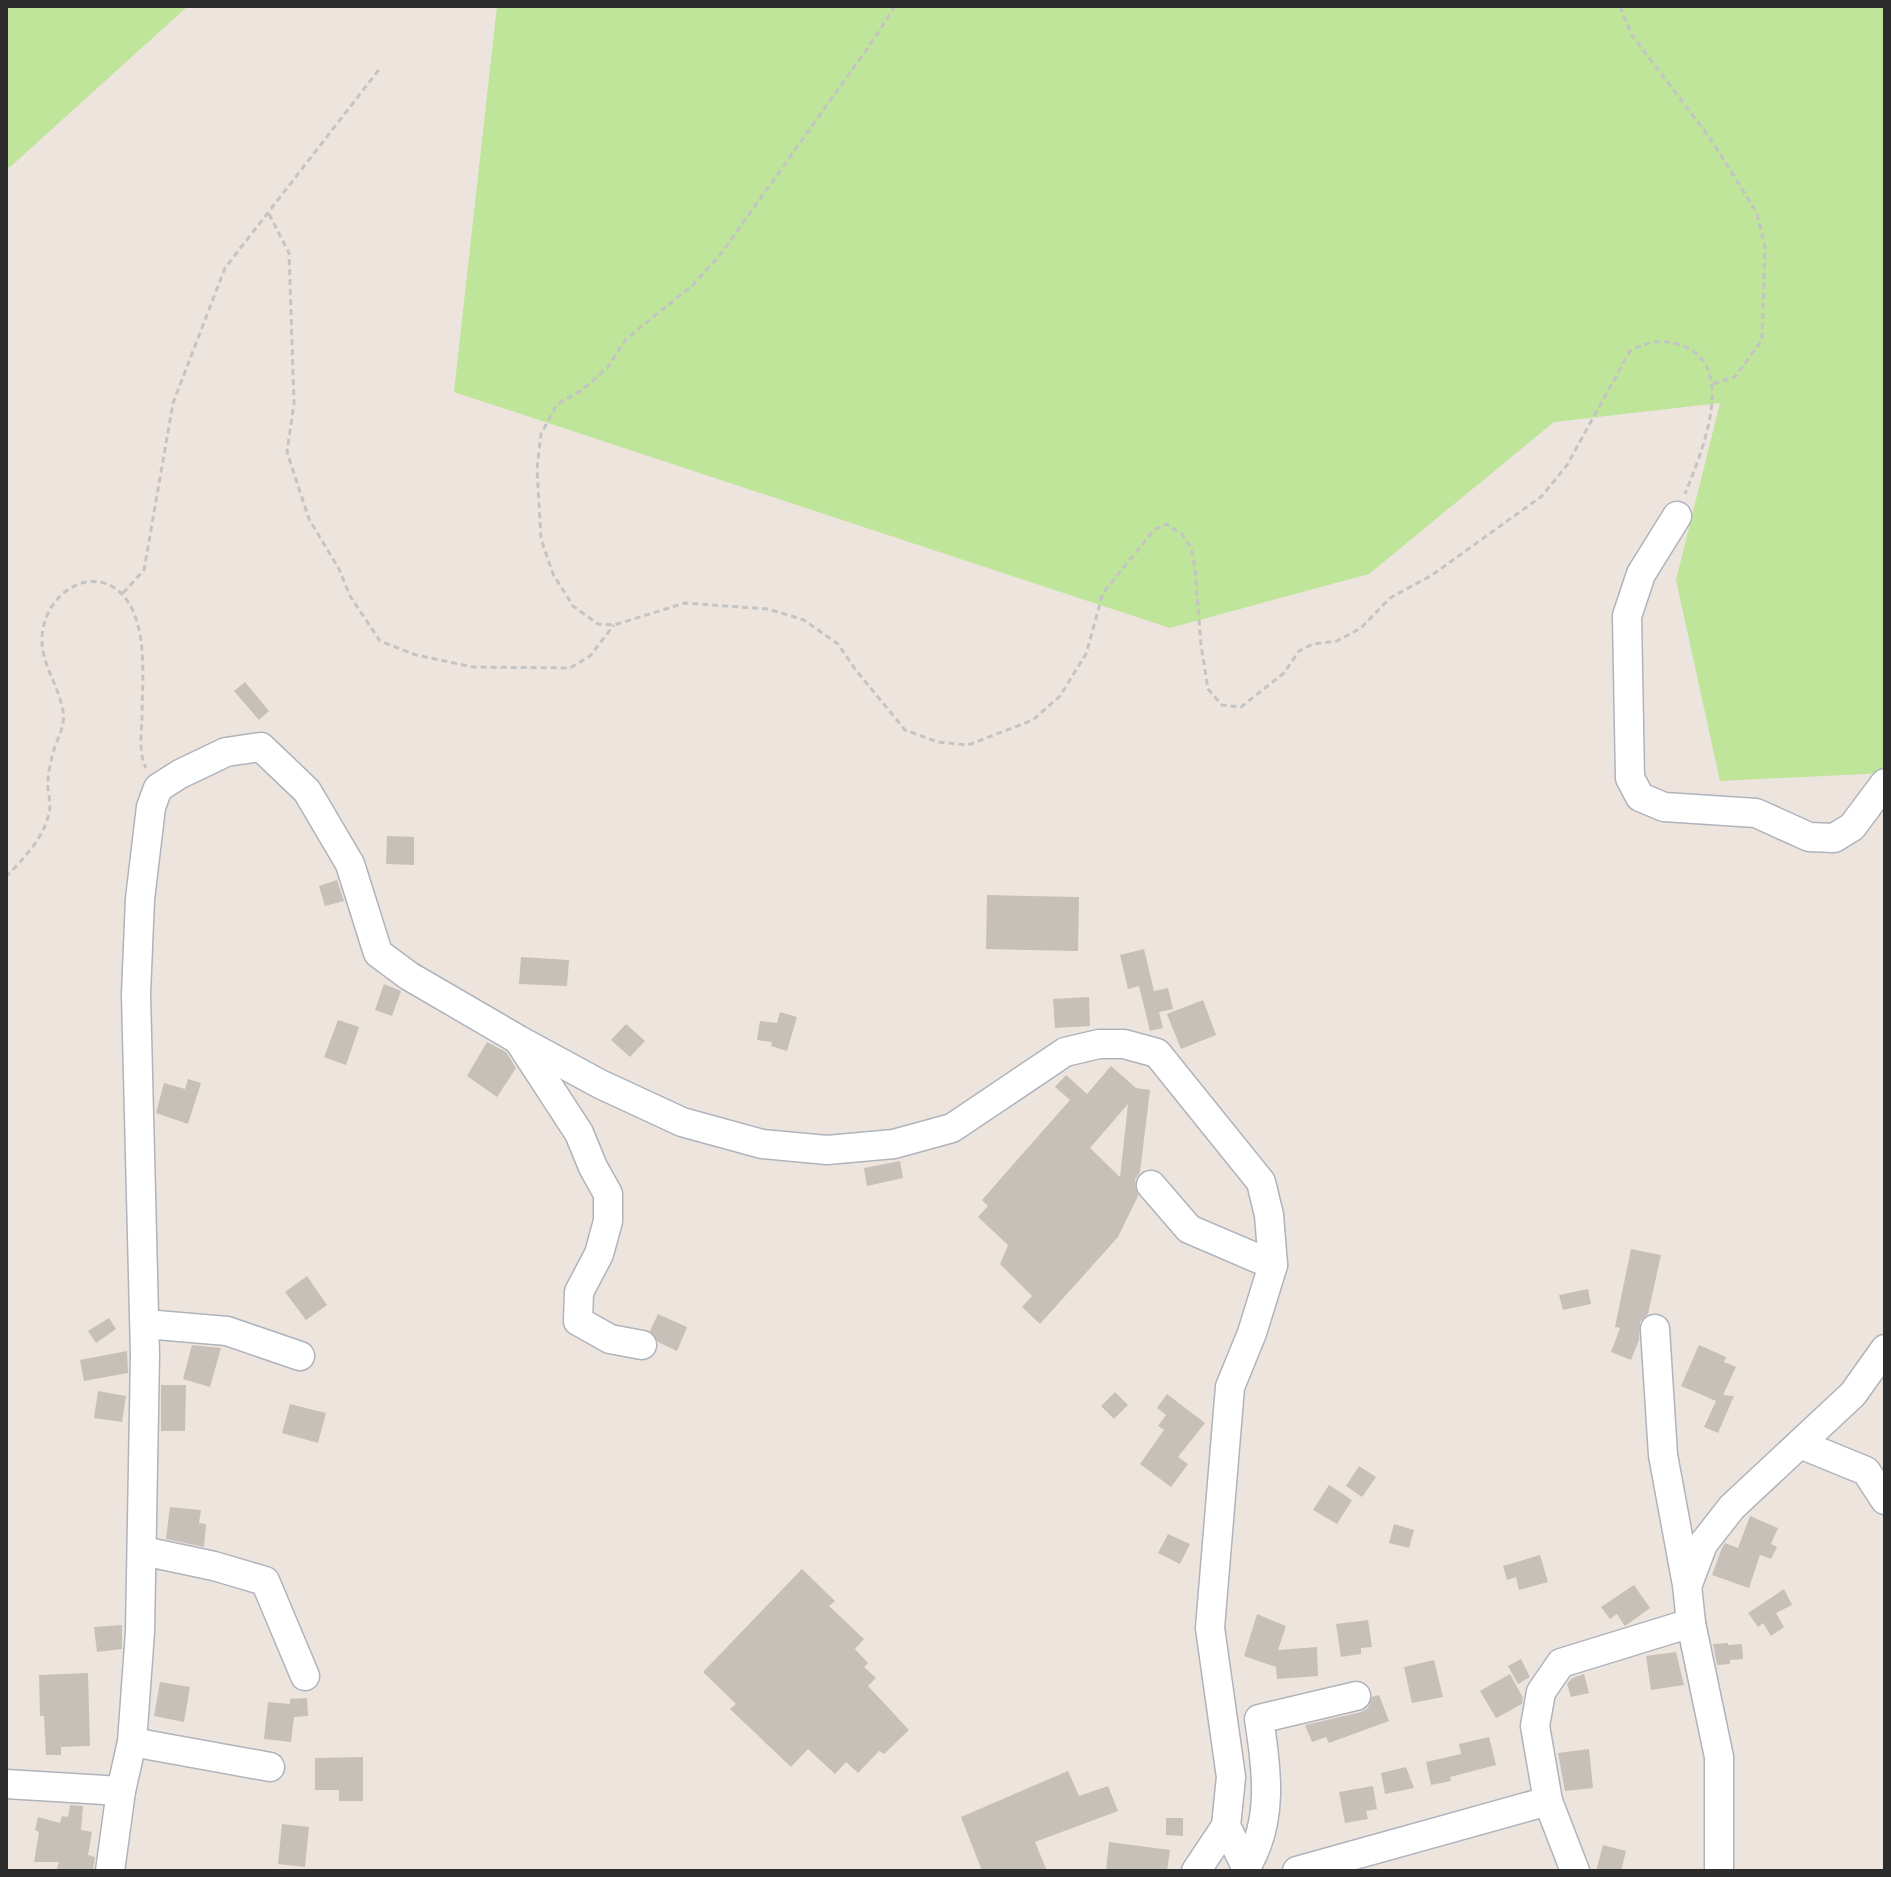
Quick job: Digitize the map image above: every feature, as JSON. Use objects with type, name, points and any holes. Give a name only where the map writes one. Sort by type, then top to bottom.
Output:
[{"type":"street","points":[[1677,516],[1641,574],[1627,616],[1630,778],[1640,797],[1664,807],[1756,813],[1809,837],[1834,838],[1852,827],[1885,783]]},
{"type":"street","points":[[110,1871],[121,1791],[132,1742],[143,1551],[145,1324],[136,994],[140,899],[151,807],[158,788],[180,774],[226,752],[261,747],[307,791],[350,864],[378,953],[409,976],[519,1040],[600,1084],[682,1122],[762,1144],[827,1150],[894,1144],[952,1128],[1065,1052],[1099,1044],[1124,1044],[1157,1053],[1261,1182],[1269,1215],[1273,1265],[1252,1333],[1230,1387],[1210,1628],[1231,1777],[1226,1826],[1196,1871]]},
{"type":"street","points":[[519,1040],[579,1133],[608,1194],[608,1221],[599,1254],[579,1292],[578,1321],[610,1339],[642,1345]]},
{"type":"street","points":[[1151,1185],[1189,1229],[1273,1265]]},
{"type":"street","points":[[145,1324],[227,1331],[300,1356]]},
{"type":"street","points":[[1655,1329],[1663,1455],[1691,1623],[1719,1757],[1719,1871]]},
{"type":"street","points":[[1687,1585],[1703,1544],[1732,1507],[1853,1394],[1885,1349]]},
{"type":"street","points":[[1800,1444],[1866,1471],[1885,1500]]},
{"type":"street","points":[[143,1551],[265,1581],[305,1676]]},
{"type":"street","points":[[1575,1871],[1548,1801],[1535,1726],[1541,1692],[1561,1663],[1691,1623]]},
{"type":"street","points":[[1247,1869],[1267,1803],[1259,1719],[1356,1696]]},
{"type":"street","points":[[132,1742],[270,1767]]},
{"type":"street","points":[[6,1784],[121,1791]]},
{"type":"street","points":[[1297,1871],[1548,1801]]},
{"type":"street","points":[[1226,1826],[1247,1869]]},
{"type":"path","points":[[895,6],[720,255],[693,285],[626,339],[608,367],[582,390],[557,404],[541,434],[537,469],[541,539],[553,574],[573,606],[598,624],[614,625],[685,603],[768,609],[804,620],[838,644],[905,730],[938,742],[968,745],[1033,720],[1060,696],[1086,654],[1103,593],[1154,530],[1166,524],[1182,534],[1191,548],[1208,689],[1222,705],[1241,707],[1284,673],[1299,651],[1313,644],[1337,641],[1361,628],[1390,598],[1432,575],[1542,496],[1567,465],[1630,351],[1648,341],[1668,340],[1690,349],[1706,363],[1712,384],[1711,415],[1677,516]]},
{"type":"path","points":[[1620,6],[1631,34],[1710,138],[1757,213],[1765,248],[1762,340],[1735,377],[1712,384]]},
{"type":"path","points":[[123,593],[144,570],[173,403],[225,268],[381,67]]},
{"type":"path","points":[[269,214],[289,253],[294,403],[287,452],[309,519],[339,569],[350,596],[380,641],[416,655],[473,667],[570,668],[590,656],[614,625]]},
{"type":"path","points":[[6,877],[30,851],[44,826],[50,806],[50,767],[62,731],[64,712],[42,645],[46,618],[64,592],[78,584],[96,580],[110,584],[123,593],[134,613],[140,640],[143,763],[158,788]]},
{"type":"green space","points":[[6,6],[188,6],[9,168],[6,160]]},
{"type":"green space","points":[[497,6],[1885,6],[1885,773],[1720,781],[1676,580],[1720,403],[1554,422],[1369,574],[1170,628],[454,392]]},
{"type":"building","points":[[245,682],[269,711],[259,720],[234,691]]},
{"type":"building","points":[[387,836],[414,837],[414,865],[386,864]]},
{"type":"building","points":[[337,880],[344,901],[325,906],[319,886]]},
{"type":"building","points":[[987,895],[1079,897],[1078,951],[986,949]]},
{"type":"building","points":[[1144,949],[1154,991],[1168,988],[1173,1009],[1159,1012],[1163,1028],[1150,1031],[1139,986],[1128,989],[1120,955]]},
{"type":"building","points":[[521,957],[569,960],[567,986],[519,984]]},
{"type":"building","points":[[384,984],[401,991],[392,1016],[375,1010]]},
{"type":"building","points":[[1089,997],[1090,1026],[1055,1028],[1053,999]]},
{"type":"building","points":[[1203,1000],[1216,1035],[1181,1049],[1167,1014]]},
{"type":"building","points":[[780,1012],[797,1017],[787,1051],[771,1046],[772,1042],[757,1040],[760,1021],[777,1023]]},
{"type":"building","points":[[338,1020],[359,1027],[346,1065],[324,1057]]},
{"type":"building","points":[[626,1024],[645,1041],[630,1057],[611,1040]]},
{"type":"building","points":[[487,1042],[506,1052],[516,1068],[497,1097],[467,1076]]},
{"type":"building","points":[[1111,1066],[1136,1088],[1150,1090],[1140,1172],[1135,1180],[1138,1196],[1118,1237],[1040,1324],[1022,1307],[1032,1296],[1000,1264],[1008,1245],[978,1217],[988,1206],[982,1200],[1070,1100],[1055,1087],[1066,1075],[1087,1094]],"holes":[[[1128,1104],[1120,1177],[1090,1148]]]},
{"type":"building","points":[[188,1079],[201,1083],[188,1124],[156,1113],[164,1083],[185,1089]]},
{"type":"building","points":[[900,1161],[903,1178],[867,1186],[864,1168]]},
{"type":"building","points":[[1631,1249],[1661,1255],[1648,1314],[1640,1322],[1639,1340],[1631,1360],[1611,1352],[1620,1328],[1615,1327]]},
{"type":"building","points":[[307,1276],[327,1305],[306,1320],[285,1292]]},
{"type":"building","points":[[1588,1289],[1591,1304],[1563,1310],[1559,1295]]},
{"type":"building","points":[[658,1314],[687,1327],[677,1351],[658,1342],[650,1331]]},
{"type":"building","points":[[109,1318],[116,1329],[96,1343],[88,1331]]},
{"type":"building","points":[[192,1345],[221,1348],[210,1387],[183,1379]]},
{"type":"building","points":[[1699,1345],[1726,1357],[1724,1362],[1736,1367],[1723,1395],[1734,1396],[1718,1433],[1704,1427],[1716,1401],[1681,1386]]},
{"type":"building","points":[[127,1351],[128,1373],[84,1381],[80,1360]]},
{"type":"building","points":[[161,1385],[186,1385],[185,1431],[161,1431]]},
{"type":"building","points":[[98,1391],[126,1396],[122,1422],[94,1418]]},
{"type":"building","points":[[1115,1392],[1128,1405],[1114,1419],[1101,1406]]},
{"type":"building","points":[[1167,1394],[1205,1423],[1178,1457],[1188,1464],[1171,1487],[1140,1464],[1164,1430],[1158,1426],[1166,1415],[1157,1408]]},
{"type":"building","points":[[290,1404],[326,1413],[318,1443],[282,1433]]},
{"type":"building","points":[[1359,1466],[1376,1477],[1362,1497],[1346,1486]]},
{"type":"building","points":[[1329,1485],[1352,1500],[1337,1524],[1313,1510]]},
{"type":"building","points":[[170,1507],[201,1510],[199,1523],[206,1524],[204,1547],[166,1539]]},
{"type":"building","points":[[1750,1516],[1778,1528],[1771,1544],[1777,1547],[1771,1559],[1760,1555],[1749,1588],[1712,1575],[1725,1543],[1738,1548]]},
{"type":"building","points":[[1394,1524],[1414,1530],[1409,1548],[1389,1543]]},
{"type":"building","points":[[1168,1534],[1190,1544],[1180,1564],[1158,1553]]},
{"type":"building","points":[[1540,1555],[1548,1582],[1519,1590],[1516,1577],[1507,1580],[1503,1566]]},
{"type":"building","points":[[802,1569],[835,1601],[829,1606],[864,1639],[855,1649],[868,1663],[864,1667],[876,1678],[868,1686],[909,1730],[884,1754],[879,1751],[858,1773],[846,1762],[835,1774],[808,1749],[791,1767],[730,1709],[736,1704],[703,1672]]},
{"type":"building","points":[[1634,1585],[1650,1608],[1625,1626],[1617,1614],[1610,1619],[1601,1607]]},
{"type":"building","points":[[1784,1589],[1792,1605],[1776,1613],[1784,1627],[1771,1636],[1763,1623],[1758,1627],[1748,1613]]},
{"type":"building","points":[[1257,1614],[1286,1626],[1278,1650],[1317,1647],[1318,1676],[1277,1679],[1276,1667],[1244,1656]]},
{"type":"building","points":[[1368,1620],[1372,1647],[1361,1648],[1361,1654],[1341,1657],[1336,1624]]},
{"type":"building","points":[[122,1625],[122,1649],[97,1652],[94,1627]]},
{"type":"building","points":[[1713,1644],[1742,1644],[1743,1659],[1717,1665]]},
{"type":"building","points":[[1676,1652],[1684,1685],[1651,1690],[1646,1656]]},
{"type":"building","points":[[1521,1659],[1530,1677],[1518,1684],[1508,1666]]},
{"type":"building","points":[[1434,1660],[1443,1697],[1412,1703],[1404,1667]]},
{"type":"building","points":[[88,1673],[90,1746],[61,1747],[61,1755],[46,1755],[44,1716],[40,1716],[39,1675]]},
{"type":"building","points":[[1510,1674],[1523,1698],[1522,1704],[1496,1718],[1480,1691]]},
{"type":"building","points":[[1584,1674],[1589,1693],[1571,1697],[1567,1684],[1572,1678]]},
{"type":"building","points":[[160,1682],[190,1687],[184,1722],[154,1716]]},
{"type":"building","points":[[1379,1695],[1389,1721],[1329,1743],[1326,1737],[1312,1742],[1305,1725],[1361,1712],[1368,1708],[1372,1697]]},
{"type":"building","points":[[307,1698],[308,1716],[294,1717],[291,1742],[264,1739],[268,1702],[290,1704],[290,1699]]},
{"type":"building","points":[[1489,1737],[1496,1765],[1431,1785],[1426,1762],[1461,1754],[1459,1744]]},
{"type":"building","points":[[1589,1749],[1593,1788],[1565,1791],[1558,1753]]},
{"type":"building","points":[[363,1757],[363,1801],[339,1801],[339,1790],[315,1790],[315,1758]]},
{"type":"building","points":[[1406,1767],[1414,1788],[1385,1794],[1381,1773]]},
{"type":"building","points":[[1068,1771],[1079,1796],[1108,1786],[1118,1811],[1035,1842],[1047,1871],[982,1871],[961,1817]]},
{"type":"building","points":[[1373,1786],[1377,1809],[1366,1811],[1368,1819],[1345,1823],[1339,1792]]},
{"type":"building","points":[[70,1805],[83,1806],[81,1830],[92,1832],[88,1855],[95,1857],[93,1871],[56,1871],[59,1862],[34,1862],[38,1817],[60,1823],[62,1816],[68,1817]]},
{"type":"building","points":[[1166,1818],[1183,1818],[1183,1836],[1166,1835]]},
{"type":"building","points":[[282,1824],[309,1827],[305,1867],[278,1864]]},
{"type":"building","points":[[1109,1842],[1170,1850],[1167,1871],[1106,1871]]},
{"type":"building","points":[[1603,1845],[1626,1851],[1621,1871],[1596,1871]]}]
